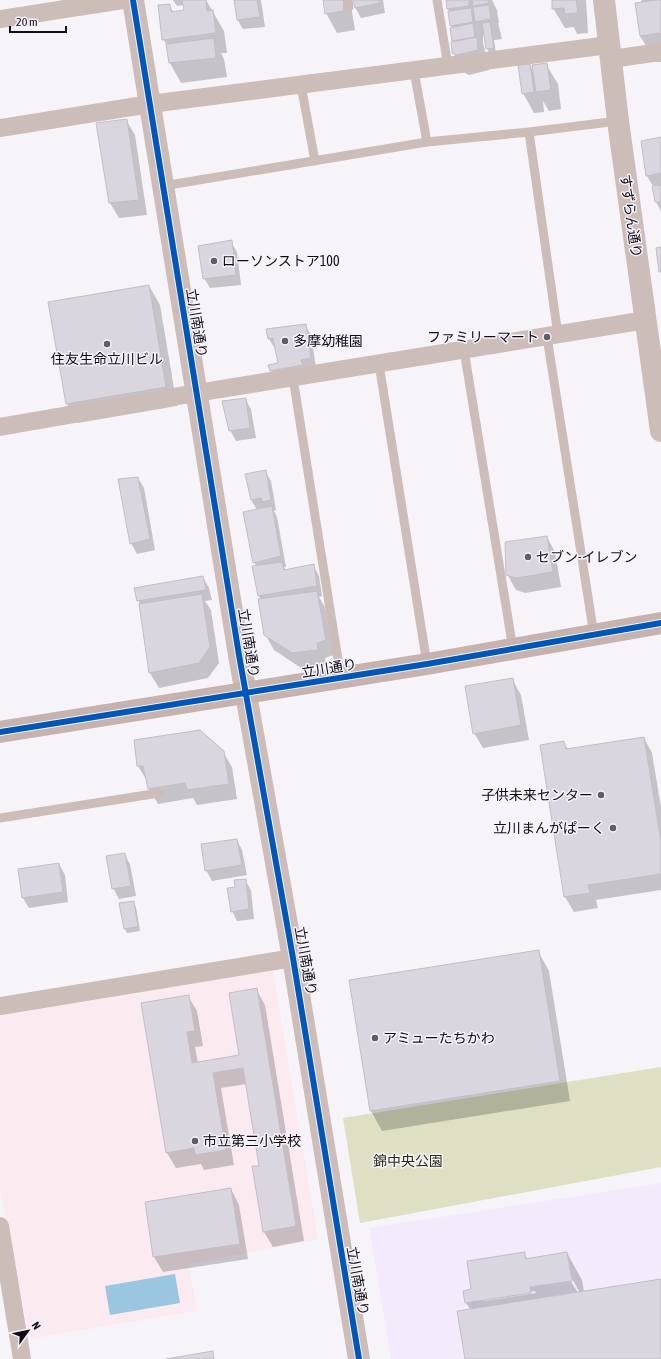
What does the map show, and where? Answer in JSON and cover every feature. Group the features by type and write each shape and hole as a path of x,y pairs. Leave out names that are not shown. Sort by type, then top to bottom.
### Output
{"main road":[{"name":"立川通り","path":"0,732 513,650 661,623"}],"street":[{"path":"0,19 123,0"},
{"name":"立川南通り","path":"133,0 245,693 293,958 359,1359"},
{"name":"すずらん通り","path":"604,0 618,121 646,320 657,382 661,431"},
{"path":"0,128 150,104 448,66 610,52 661,52"},
{"path":"0,427 196,393 646,320"},
{"path":"0,1006 293,958"},
{"path":"0,1226 4,1281 22,1359"}],"lane":[{"path":"437,0 448,66"},
{"path":"414,71 427,142"},
{"path":"301,85 315,161"},
{"path":"163,186 427,142 529,132 618,121"},
{"path":"529,132 552,336 594,636"},
{"path":"464,350 513,650"},
{"path":"379,364 427,664"},
{"path":"294,378 341,678"},
{"path":"0,818 159,793"}],"shaded area":[{"path":"273,971 318,1239 189,1264 197,1311 30,1339 0,1188 0,1007"},
{"path":"661,1183 661,1359 391,1359 369,1228"}],"green space":[{"name":"錦中央公園","path":"661,1067 661,1167 360,1223 343,1118"}],"water":[{"path":"175,1274 180,1303 110,1315 105,1286"}],"building":[{"path":"182,0 206,0 207,11 213,10 216,33 162,40 158,5 170,4 171,12 184,10"},
{"path":"234,0 257,0 260,17 237,20"},
{"path":"323,0 343,0 344,11 325,14"},
{"path":"353,0 379,0 380,3 355,8"},
{"path":"446,0 469,0 469,6 447,9"},
{"path":"472,0 488,0 489,3 473,6"},
{"path":"552,0 576,0 578,13 565,14 564,8 552,9"},
{"path":"661,0 661,33 640,36 635,3"},
{"path":"489,5 491,19 475,22 473,7"},
{"path":"471,8 473,22 450,26 448,11"},
{"path":"490,22 494,48 486,49 482,23"},
{"path":"473,23 475,37 452,41 450,28"},
{"path":"477,37 478,50 457,55 452,53 451,42"},
{"path":"214,38 216,58 169,63 166,44"},
{"path":"547,63 551,90 536,92 532,65"},
{"path":"530,64 534,92 522,94 518,65"},
{"path":"127,119 139,200 109,203 96,123"},
{"path":"661,137 661,173 646,176 641,141"},
{"path":"661,185 661,202 655,202 652,186"},
{"path":"232,240 236,275 203,279 198,246"},
{"path":"661,247 661,272 659,272 656,248"},
{"name":"住友生命立川ビル","path":"149,285 166,387 66,404 48,302"},
{"path":"306,324 311,358 301,360 303,365 270,371 268,365 278,363 273,338 268,339 266,329"},
{"path":"246,398 250,428 229,431 222,401"},
{"path":"266,470 271,500 262,502 261,498 251,500 245,474"},
{"path":"138,477 150,539 130,544 118,479"},
{"path":"272,506 281,556 253,563 243,512"},
{"name":"セブン-イレブン","path":"547,536 553,572 516,578 506,575 505,542"},
{"path":"282,562 284,570 314,564 317,586 258,596 252,566"},
{"path":"203,576 206,590 137,601 134,588"},
{"path":"317,591 326,640 317,643 318,650 292,653 264,635 258,599"},
{"path":"202,594 210,647 199,663 149,673 139,604"},
{"path":"513,678 521,725 473,734 465,686"},
{"path":"200,730 224,751 229,784 187,790 185,783 148,789 143,766 137,766 134,740"},
{"name":"子供未来センター","path":"644,737 661,841 661,874 588,885 590,893 564,897 540,745 564,741 566,749"},
{"path":"237,839 242,865 205,871 201,844"},
{"path":"125,853 131,886 112,889 106,856"},
{"path":"59,863 63,892 22,898 18,869"},
{"path":"246,879 249,909 231,912 227,888 235,887 234,880"},
{"path":"134,901 138,927 124,929 119,903"},
{"path":"539,950 560,1081 370,1111 349,980"},
{"path":"257,988 296,1226 263,1232 252,1166 259,1166 243,1068 213,1073 226,1150 195,1155 194,1148 166,1153 141,1003 189,995 195,1031 187,1032 192,1063 239,1055 229,993"},
{"path":"231,1188 240,1244 153,1257 145,1202"},
{"path":"525,1252 525,1259 567,1252 572,1281 530,1287 531,1293 465,1303 463,1291 471,1289 467,1261"},
{"path":"661,1279 661,1359 465,1359 457,1311"},
{"path":"213,1351 214,1359 166,1359"}],"cycle path":[{"path":"133,0 239,655 293,958 359,1359"},
{"path":"0,732 427,664 661,623"}],"place":[{"name":"ローソンストア100","path":"214,261"},
{"name":"ファミリーマート","path":"547,337"},
{"name":"多摩幼稚園","path":"285,341"},
{"name":"住友生命立川ビル","path":"107,344"},
{"name":"セブン-イレブン","path":"528,557"},
{"name":"子供未来センター","path":"601,795"},
{"name":"立川まんがぱーく","path":"613,828"},
{"name":"アミューたちかわ","path":"375,1038"},
{"name":"市立第三小学校","path":"195,1141"}]}
